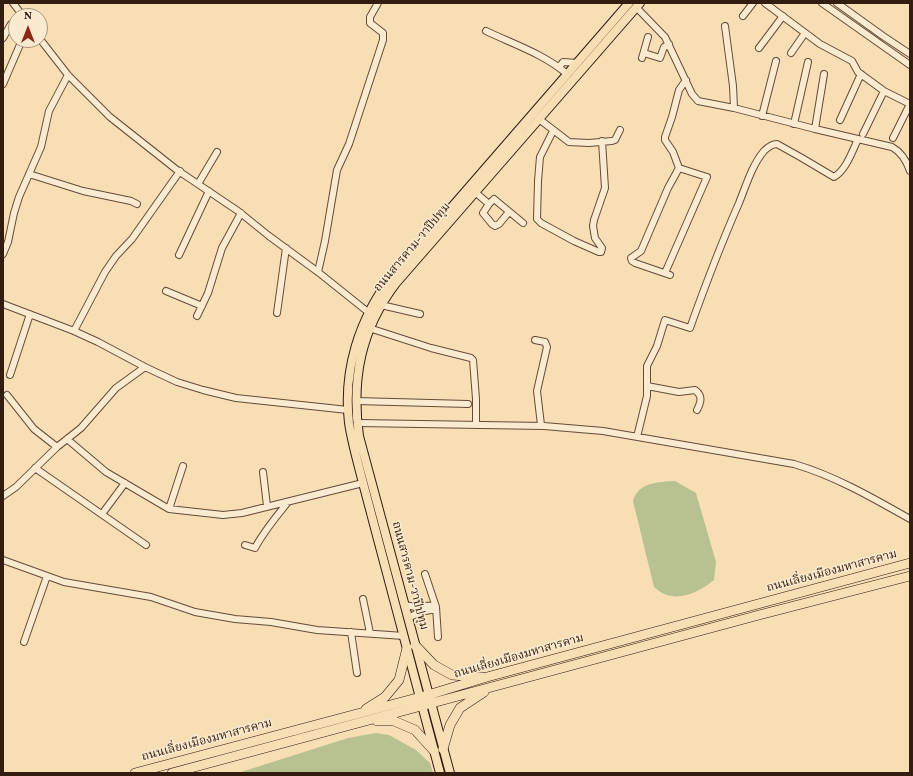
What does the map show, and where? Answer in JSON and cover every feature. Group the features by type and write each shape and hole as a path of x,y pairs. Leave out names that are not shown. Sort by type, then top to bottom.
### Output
{"highway":[{"name":"ถนนเลี่ยงเมืองมหาสารคาม","path":"425,701 488,677 910,563"},
{"name":"ถนนเลี่ยงเมืองมหาสารคาม","path":"135,773 425,701 492,687 910,576"},
{"path":"360,718 385,697 399,680 411,647 434,665 452,675 488,677"},
{"path":"360,718 394,721 415,730 438,750 460,708 492,687"},
{"name":"ถนนเลี่ยงเมืองมหาสารคาม","path":"177,772 360,718"}],"main road":[{"name":"ถนนสารคาม-วาปีปทุม","path":"411,647 404,636 359,436 356,401 357,375 361,354 369,328 381,305 396,283 475,192 496,162 567,74 632,4"},
{"name":"ถนนสารคาม-วาปีปทุม","path":"440,773 438,750 411,647 408,618 377,520 363,483 352,437 348,410 348,390 353,353 368,312 391,277 496,162 539,119 632,4"},
{"name":"ถนนสารคาม-วาปีปทุม","path":"438,750 450,773"}],"street":[{"path":"13,3 17,8 23,3"},
{"path":"318,272 327,235 337,170 349,144 383,40 383,33 370,23 370,16 378,3"},
{"path":"743,16 753,3"},
{"path":"766,3 820,44 852,61 858,72 884,92 910,104 893,138"},
{"path":"822,3 910,65"},
{"path":"837,3 910,54"},
{"path":"632,4 665,37 692,94 698,101 734,108 892,147 896,149 907,164 910,171"},
{"path":"759,48 783,16"},
{"path":"725,26 733,86 734,108"},
{"path":"3,38 8,29"},
{"path":"486,32 543,57 567,74"},
{"path":"791,53 805,33"},
{"path":"648,37 643,56 660,58 664,47 669,44"},
{"path":"3,84 19,48"},
{"path":"47,48 68,75 110,117 180,171 241,213 368,312"},
{"path":"762,116 776,61"},
{"path":"559,67 563,62 577,63"},
{"path":"794,124 808,62"},
{"path":"815,129 824,74"},
{"path":"840,120 861,74"},
{"path":"3,254 8,242 14,213 41,147 48,112 68,75"},
{"path":"679,168 707,177 667,274 635,263 631,258 641,251 668,188 679,168 673,152 665,140 665,137 680,90 686,80"},
{"path":"863,134 884,92"},
{"path":"539,119 569,142 589,143 615,140 620,130"},
{"path":"553,131 540,157 537,219 541,223 574,241 599,252 601,252 602,248 595,238 593,226 605,188 602,142"},
{"path":"637,437 647,396 647,366 657,346 665,320 690,328 708,277 734,214 754,168 763,152 769,146 777,144 834,177 839,174 848,160 858,139"},
{"path":"198,184 217,152"},
{"path":"74,331 105,272 116,256 132,239 180,171"},
{"path":"29,174 83,191 131,201 137,204"},
{"path":"179,255 209,191"},
{"path":"475,192 489,204"},
{"path":"509,212 499,224 494,226 483,214 483,211 494,199 523,223"},
{"path":"197,316 208,293 222,248 241,213"},
{"path":"277,314 286,248"},
{"path":"166,291 202,306"},
{"path":"3,304 74,331 177,382 203,390 236,398 348,410"},
{"path":"381,305 420,314"},
{"path":"10,375 30,314"},
{"path":"369,328 473,360 476,424"},
{"path":"535,340 545,342 547,347 537,391 541,426"},
{"path":"3,496 16,487 57,447 81,428 116,388 145,367"},
{"path":"647,386 679,392 695,390 701,399 698,410"},
{"path":"7,395 34,428 57,447"},
{"path":"356,401 468,404"},
{"path":"358,423 541,426 603,431 794,464 813,469 868,495 910,519"},
{"path":"67,439 106,472 169,509 223,515 242,513 363,483"},
{"path":"169,509 183,466"},
{"path":"35,468 146,545"},
{"path":"262,472 267,506"},
{"path":"102,514 125,483"},
{"path":"245,545 255,548 270,524 288,502"},
{"path":"3,560 64,582 151,597 194,612 235,620 271,622 317,630 404,636"},
{"path":"425,574 436,607 438,637"},
{"path":"24,642 47,576"},
{"path":"363,599 370,633"},
{"path":"404,605 416,607 436,607"},
{"path":"408,618 436,607"},
{"path":"352,632 357,673"}],"green space":[{"path":"675,481 696,493 716,562 714,580 700,590 685,596 669,595 654,587 633,501 639,490 650,484"},
{"path":"376,733 389,735 416,750 430,763 433,773 238,773 348,738"}]}
